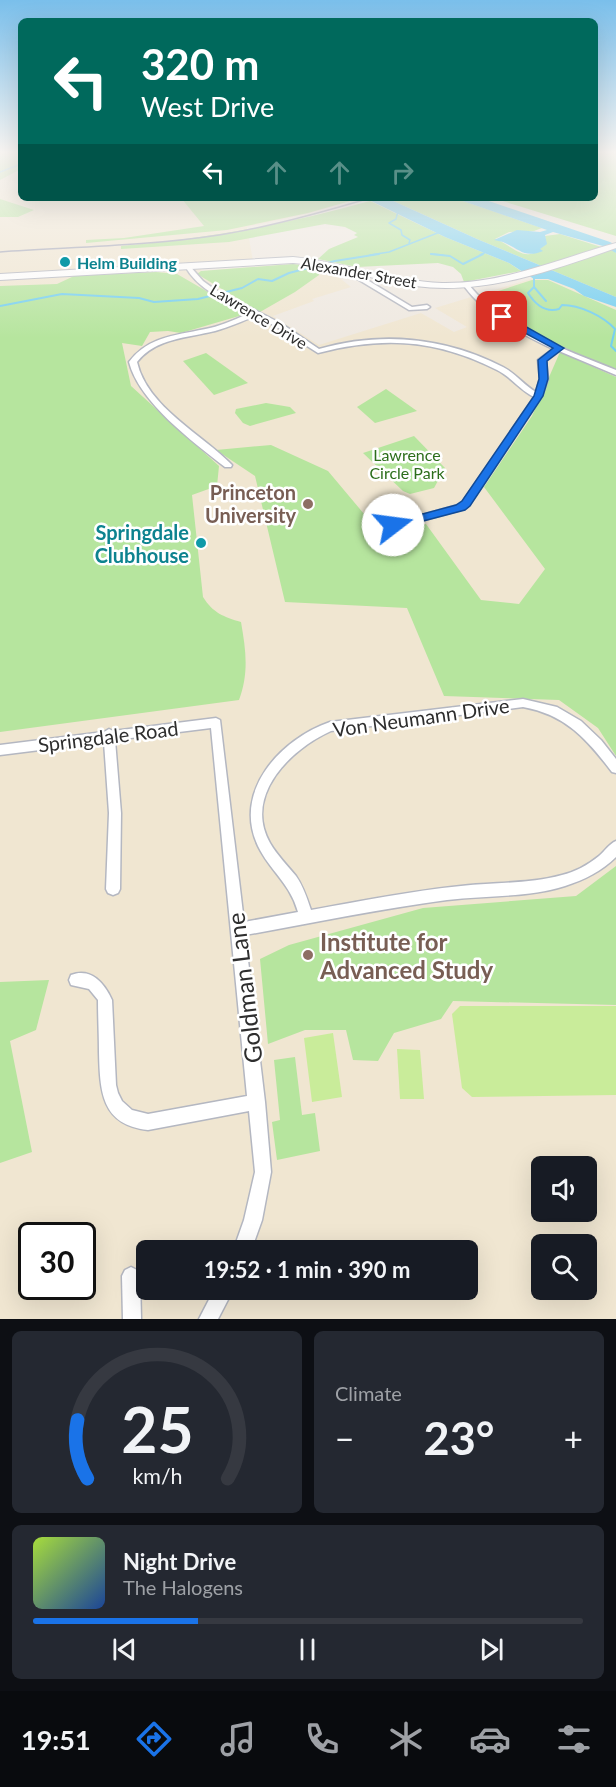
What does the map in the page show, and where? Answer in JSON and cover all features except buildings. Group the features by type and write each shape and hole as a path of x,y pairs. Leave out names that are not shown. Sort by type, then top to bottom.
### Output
{"main road":[{"name":"Alexander Street","path":"0,277 282,260 314,262 412,282 467,285 494,283 520,277 616,245"}],"street":[{"name":"Lawrence Drive","path":"189,266 190,273 210,289 273,322 318,351 349,342 378,339 415,342 453,350 504,370 527,391 538,396"},
{"path":"358,270 355,273 356,276 411,309 427,307"},
{"path":"467,285 479,300 502,317 559,348 616,373"},
{"path":"228,465 149,394 135,373 133,362 142,351 152,345 226,325 255,314"},
{"path":"381,529 460,507 466,503 538,396 544,379 542,360 559,348"},
{"name":"Von Neumann Drive","path":"308,918 297,891 263,844 255,822 257,803 272,770 285,754 305,739 330,727 523,703 541,705 561,712 582,727 616,768"},
{"name":"Springdale Road","path":"0,750 216,723"},
{"name":"Goldman Lane","path":"216,723 263,1172 253,1220 246,1240"},
{"path":"109,735 115,813 113,889"},
{"path":"237,930 412,898 479,890 521,888 562,881 589,870 611,854 616,847"},
{"path":"76,980 93,982 100,988 105,1000 108,1085 111,1099 120,1113 135,1122 148,1122 257,1102"},
{"path":"131,1276 132,1319"},
{"path":"208,1319 218,1300"}],"shaded area":[{"path":"0,215 303,215 247,227 253,261 199,263 202,271 293,264 326,267 347,273 337,276 351,287 312,299 314,301 273,316 319,345 421,313 454,332 467,327 435,308 557,271 616,295 616,1319 0,1319"}],"green space":[{"path":"0,215 24,215 18,217 0,217"},
{"path":"195,215 301,215 227,230 86,243 86,240 124,238 204,226"},
{"path":"317,215 398,215 445,237 509,263 521,271 464,282 461,274 453,267 438,263 357,267 318,259 329,249 358,237 354,235 357,233 345,227 325,224 229,242 121,249 121,246 247,230"},
{"path":"423,215 503,215 542,228 534,231 509,232 495,239 526,254 535,252 546,244 545,236 560,234 614,251 616,253 616,297"},
{"path":"547,215 616,215 616,236"},
{"path":"293,264 317,267 319,275 260,312 197,274 201,271"},
{"path":"156,272 177,274 246,314 181,333 150,332 142,346 122,343 131,386 219,466 217,486 192,495 203,597 219,614 241,622 246,662 239,700 0,732 0,286 57,284 74,276"},
{"path":"532,280 548,280 616,310 616,370 528,329 480,297"},
{"path":"560,352 616,377 616,756 598,728 559,700 444,696 407,608 285,602 255,476 216,450 271,445 328,471 380,533 426,524 481,600 519,604 545,569 484,487 532,416"},
{"path":"206,353 248,383 214,395 183,361"},
{"path":"386,389 417,411 375,423 357,407"},
{"path":"266,403 290,407 296,413 250,426 243,423 235,413 236,409"},
{"name":"Lawrence Circle Park","path":"414,436 445,468 434,488 410,494 403,491 363,453"},
{"path":"616,866 616,1005 453,1001 441,1019 394,1033 378,1061 353,1060 346,1030 305,1030 268,1044 260,959 289,945 423,908 576,896"},
{"path":"49,980 36,1030 10,1041 32,1152 0,1163 0,982"},
{"path":"460,1006 616,1006 616,1095 472,1097 462,1088 452,1014"},
{"path":"333,1033 342,1097 312,1102 304,1038"},
{"path":"397,1049 420,1050 424,1099 400,1099"},
{"path":"295,1057 302,1115 315,1113 320,1151 277,1160 272,1122 280,1120 274,1060"}],"water":[{"path":"400,215 423,215 616,297 616,307 584,296 574,289 548,279 534,279 509,263 445,237"},
{"path":"502,215 529,215 610,242 616,245 616,253 603,246 553,232 545,235 547,244 540,249 543,251 531,254 494,240 517,230 540,232 547,230"}],"waterway":[{"path":"397,215 396,219 389,223 401,230 402,235 410,240 409,243"},
{"path":"370,255 389,252 440,232"},
{"path":"480,255 488,251"},
{"path":"0,306 62,294 139,298 154,302 198,299 242,288 258,279 272,281 289,273 335,261 379,254"},
{"path":"443,255 431,254 450,256 463,264 483,254"},
{"path":"534,275 534,287"},
{"path":"534,287 546,301"},
{"path":"534,287 528,293 537,304 545,309 554,310 559,309 562,305 569,305 584,309 610,324 615,329 611,346 616,351"}],"railway":[{"path":"0,252 192,239 257,228 311,215"}],"place":[{"name":"Helm Building","path":"65,262"},
{"name":"Princeton University","path":"308,504"},
{"name":"Springdale Clubhouse","path":"201,543"},
{"name":"Institute for Advanced Study","path":"308,955"}],"route":[{"path":"393,525 460,507 466,503 543,387 542,360 559,348 502,317"}]}
